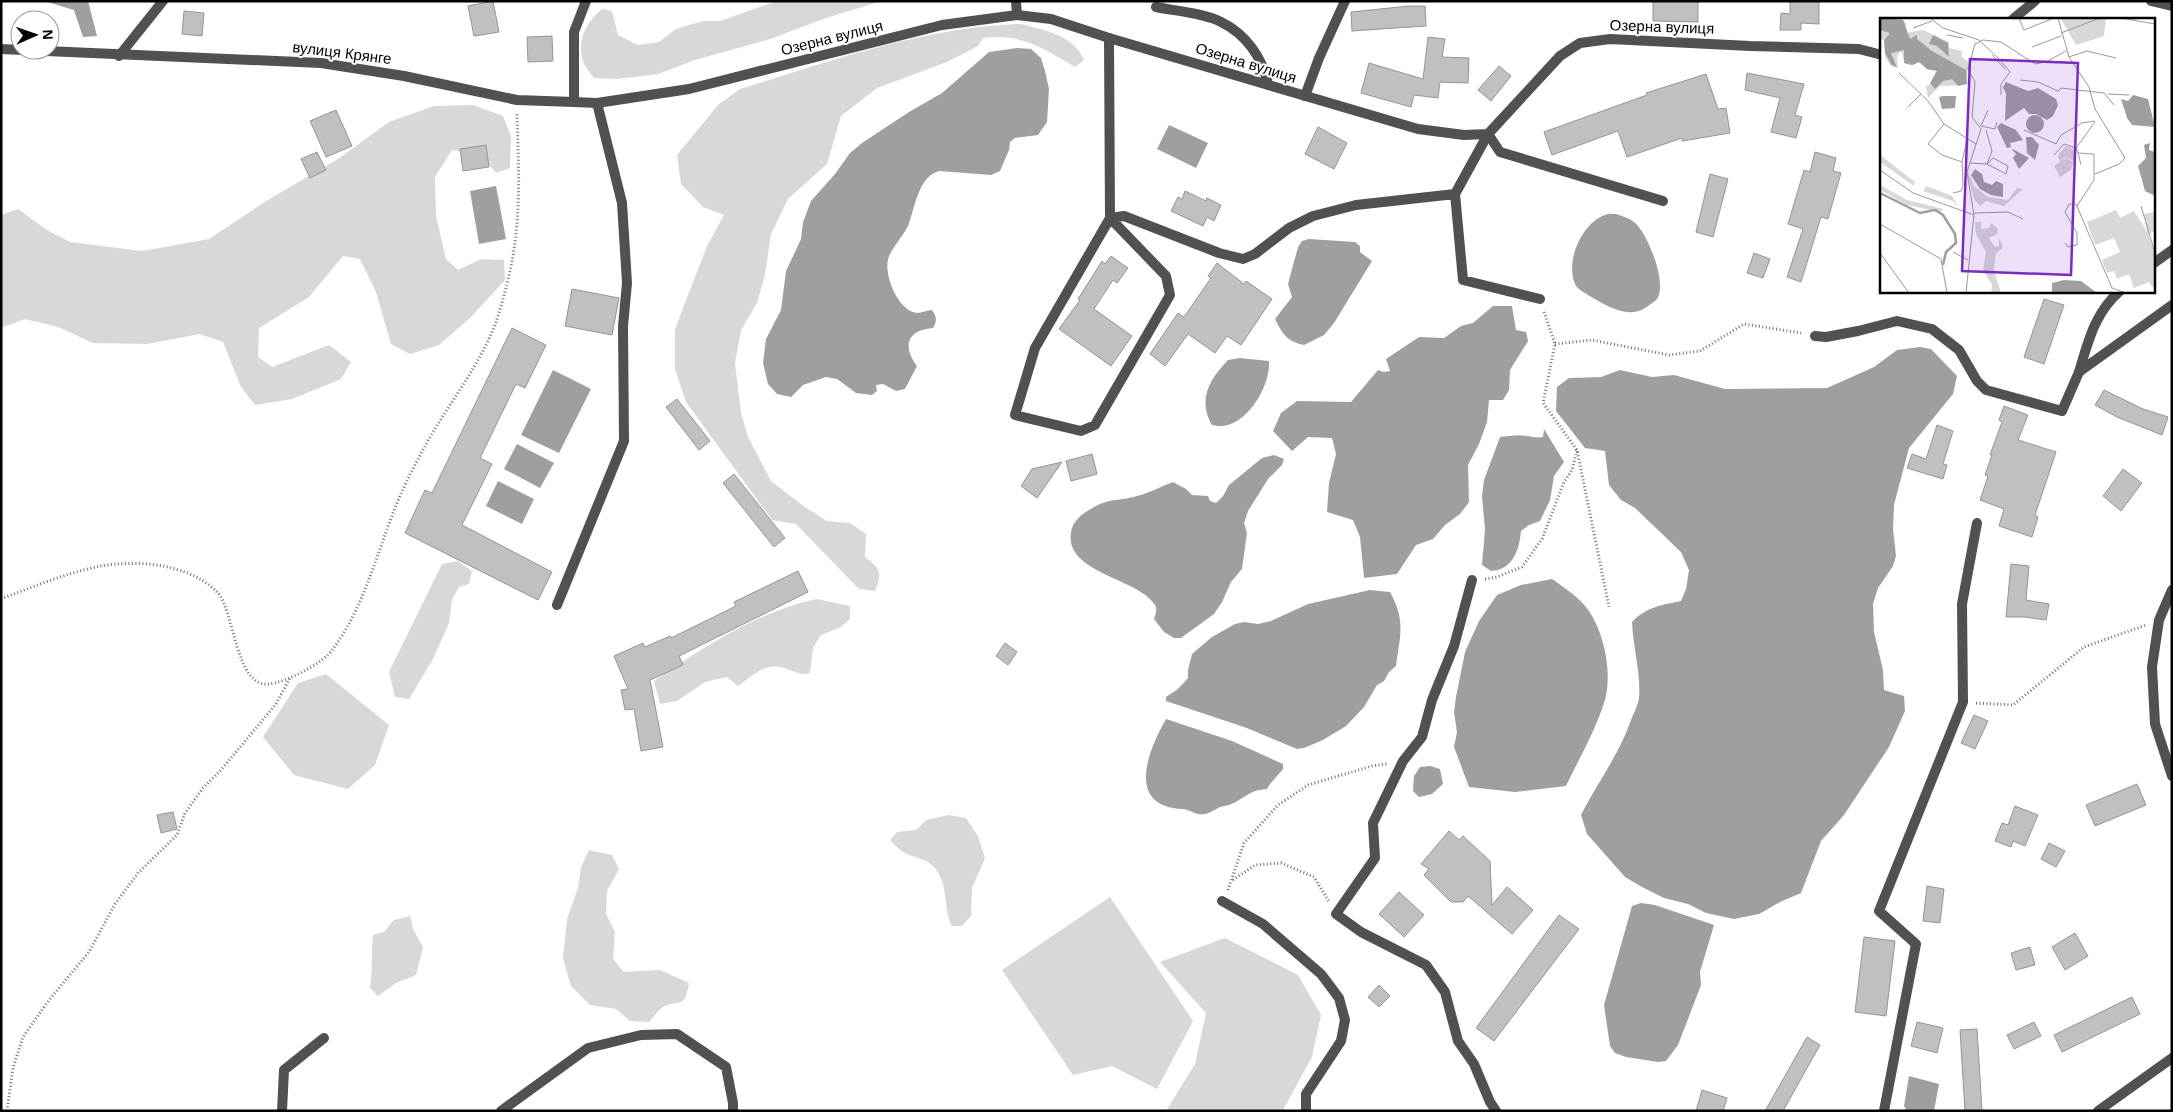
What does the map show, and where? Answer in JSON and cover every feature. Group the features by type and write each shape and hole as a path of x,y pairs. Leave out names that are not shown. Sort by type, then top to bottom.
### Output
{"street":[{"path":"118,56 163,1"},
{"path":"574,102 574,32 586,1"},
{"path":"1016,1 1017,15"},
{"path":"1305,96 1344,1"},
{"path":"2014,18 2035,1"},
{"path":"2152,1 2172,6"},
{"path":"1156,7 1219,21 1232,29 1258,56 1264,68 1268,85"},
{"name":"Озерна вулиця","path":"574,102 597,103 689,89 942,26 1017,15 1051,18 1109,38 1418,128 1464,134 1488,134 1560,56 1580,44 1610,39 1859,49 1880,54"},
{"path":"1109,38 1110,218 1035,348 1015,415 1082,431 1095,425 1170,295 1166,276 1110,218"},
{"name":"вулиця Крянге","path":"1,49 118,56 158,55 321,63 404,76 516,100 574,102"},
{"path":"557,605 624,441 623,326 626,284 622,203 597,103"},
{"path":"1540,299 1463,280 1455,194 1488,134 1500,152 1663,201"},
{"path":"1110,218 1124,216 1219,253 1243,258 1255,254 1289,228 1313,216 1356,205 1455,194"},
{"path":"2156,262 2172,250"},
{"path":"1815,336 1826,337 1897,321 1932,329 1959,350 1977,381 1986,390 2062,411 2080,372 2091,330 2110,300 2119,292"},
{"path":"2080,372 2172,305"},
{"path":"1884,1111 1916,944 1879,911 1963,702 1962,604 1976,523"},
{"path":"1472,580 1454,646 1432,700 1422,737 1403,762 1374,823 1375,858 1336,914 1361,932 1426,965 1444,992 1458,1042 1474,1064 1490,1102 1496,1111"},
{"path":"2172,590 2159,620 2152,667 2154,724 2172,776"},
{"path":"1222,901 1263,924 1321,974 1339,998 1346,1020 1341,1041 1306,1094 1306,1111"},
{"path":"500,1111 588,1048 642,1035 677,1034 726,1067 733,1111"},
{"path":"282,1111 284,1070 324,1038"},
{"path":"2098,1111 2172,1058"}],"path":[{"path":"1,599 97,567 147,563 178,570 197,577 219,595 242,660 250,675 258,682 267,685 290,678 331,652 352,620 374,568 394,512 422,450 484,349 501,309 510,271 517,224 516,100"},
{"path":"1540,299 1555,344 1543,403 1577,448 1609,606"},
{"path":"1555,344 1592,340 1669,355 1700,351 1744,324 1815,336"},
{"path":"1472,580 1497,577 1522,567 1542,539 1564,482 1572,470 1577,448"},
{"path":"1963,702 2013,704 2084,647 2159,620"},
{"path":"7,1111 13,1068 23,1036 49,1000 89,952 115,904 138,873 177,835 185,813 276,704 290,678"},
{"path":"1222,901 1232,880 1244,843 1278,805 1308,785 1372,766 1403,762"},
{"path":"1232,880 1255,865 1281,863 1314,877 1336,914"}],"shaded area":[{"path":"44,1 88,1 97,36 83,37 74,10"},
{"path":"777,1 882,1 826,18 770,39 695,60 658,74 617,79 594,78 583,61 581,46 584,32 592,19 602,9 612,11 618,35 638,45 659,42 676,29 703,21 720,21"},
{"path":"1021,24 1048,31 1066,39 1084,60 1075,67 1042,48 1020,40 997,37 983,38 978,46 947,62 877,88 841,116 827,164 788,199 771,234 765,275 757,303 741,330 735,363 741,413 748,437 771,481 802,505 827,521 850,523 866,534 865,557 879,571 879,579 875,591 859,589 796,524 772,520 686,402 675,369 675,329 707,246 724,215 703,207 681,184 677,155 718,105 740,89 879,47 949,31"},
{"path":"1017,48 1031,49 1041,58 1049,89 1047,122 1038,135 1015,138 1010,142 1009,150 1000,171 991,175 939,171 932,174 922,186 908,226 888,259 887,266 890,283 898,300 910,311 917,313 932,310 936,319 933,328 917,332 910,340 910,352 917,366 905,389 896,391 883,384 876,385 877,391 872,395 856,393 837,379 826,377 803,385 791,397 777,394 768,384 763,363 766,339 781,310 786,271 801,239 803,222 811,201 835,174 850,153 862,143 942,93 989,52"},
{"path":"473,105 503,116 511,136 510,168 496,173 482,156 452,150 435,177 436,216 446,259 458,270 481,259 504,260 505,280 471,317 439,345 410,354 391,344 376,292 360,259 343,256 309,297 259,328 258,357 272,367 329,345 351,362 341,379 292,399 255,405 241,387 223,342 200,334 147,344 93,343 58,327 25,319 1,328 1,215 18,209 47,230 70,242 142,251 209,239 266,201 338,159 389,122 434,106"},
{"path":"1169,125 1208,143 1196,168 1157,149"},
{"path":"496,186 506,239 479,244 470,191"},
{"path":"1608,214 1616,214 1634,222 1645,236 1658,270 1660,292 1657,299 1638,311 1623,312 1601,303 1579,289 1573,277 1574,256 1582,235 1596,219"},
{"path":"1309,239 1355,242 1360,246 1360,252 1372,261 1334,323 1324,335 1304,345 1293,342 1286,336 1275,319 1292,297 1288,284 1298,247 1302,241"},
{"path":"1493,306 1512,306 1516,330 1526,332 1528,341 1510,370 1509,390 1503,400 1489,400 1487,422 1479,444 1468,465 1469,502 1460,514 1445,525 1433,539 1416,545 1397,574 1364,578 1360,537 1353,520 1327,512 1329,483 1336,454 1332,438 1308,437 1292,451 1273,431 1281,413 1297,401 1351,402 1378,370 1390,371 1386,359 1419,337 1444,338 1461,326 1473,323"},
{"path":"1920,347 1931,349 1957,376 1953,394 1909,448 1894,505 1893,529 1896,556 1893,566 1878,588 1873,604 1874,632 1883,670 1884,690 1904,696 1905,711 1889,747 1844,815 1821,841 1801,893 1759,914 1734,919 1706,913 1688,904 1664,898 1625,877 1587,834 1581,815 1614,757 1636,709 1639,679 1632,622 1649,610 1661,605 1681,601 1686,589 1689,570 1681,552 1635,508 1621,500 1609,485 1605,451 1585,448 1556,411 1557,387 1569,378 1601,377 1620,370 1652,377 1674,375 1725,389 1827,388 1874,367 1897,350"},
{"path":"1240,358 1269,361 1268,372 1260,395 1244,416 1223,426 1212,425 1206,407 1206,398 1211,382 1228,360"},
{"path":"553,370 591,389 559,453 521,435"},
{"path":"1544,429 1564,462 1554,476 1550,500 1540,521 1529,525 1521,531 1519,545 1510,563 1499,570 1491,571 1482,565 1485,529 1482,496 1484,480 1500,437 1520,435 1543,437"},
{"path":"517,444 554,463 540,488 504,469"},
{"path":"1274,455 1284,459 1282,465 1268,479 1248,511 1244,523 1247,533 1242,569 1231,582 1214,614 1181,638 1174,638 1164,632 1154,619 1155,605 1146,596 1090,566 1079,557 1072,546 1072,527 1086,512 1100,504 1142,495 1173,482 1186,489 1192,495 1208,496 1210,501 1216,503 1223,496 1229,485 1262,458"},
{"path":"498,481 534,499 522,524 486,506"},
{"path":"458,561 472,571 469,584 459,587 452,600 449,623 433,659 409,699 395,697 389,672 442,564"},
{"path":"1552,579 1581,602 1595,621 1606,656 1608,681 1604,703 1566,786 1515,792 1469,787 1454,747 1457,732 1454,712 1465,652 1479,621 1497,595 1521,585"},
{"path":"1370,590 1390,592 1395,602 1400,620 1396,666 1389,672 1384,681 1377,685 1364,707 1346,726 1323,740 1297,749 1247,728 1166,701 1166,697 1178,689 1188,678 1192,654 1212,637 1235,624 1244,622 1258,624 1271,621 1308,604"},
{"path":"817,599 850,606 850,619 841,627 821,635 813,648 810,673 800,674 777,667 765,668 738,686 727,677 705,682 677,701 660,704 654,681 673,668 712,643 753,621 774,612"},
{"path":"326,674 389,725 375,765 348,789 294,775 263,737 298,683"},
{"path":"1166,719 1232,741 1283,764 1283,769 1267,789 1255,791 1234,803 1219,807 1207,814 1165,806 1154,799 1148,788 1146,776 1148,761"},
{"path":"1430,766 1440,769 1443,784 1432,794 1419,797 1413,791 1414,776 1420,767"},
{"path":"949,815 966,818 978,836 985,858 972,888 971,916 962,926 952,926 943,884 936,869 925,861 903,852 890,840 897,832 916,830 926,820"},
{"path":"589,850 612,855 619,869 607,891 606,914 615,932 613,959 624,972 660,970 689,983 683,1001 663,1007 649,1022 630,1021 616,1009 590,1005 571,986 563,959 567,919 578,888 581,867"},
{"path":"1110,897 1193,1021 1157,1089 1112,1066 1073,1075 1002,970"},
{"path":"1641,903 1655,905 1714,925 1700,972 1701,985 1678,1045 1666,1061 1658,1062 1626,1057 1615,1053 1610,1046 1604,1005 1632,906"},
{"path":"410,916 413,929 423,947 416,975 396,983 378,996 370,988 373,935 384,932 394,920"},
{"path":"1225,938 1298,975 1321,1015 1312,1057 1283,1110 1166,1111 1195,1064 1206,1013 1160,962"},
{"path":"1909,1076 1939,1084 1934,1111 1907,1111 1904,1106"}],"building":[{"path":"493,1 499,32 474,36 468,6"},
{"path":"1653,1 1698,1 1698,22 1653,21"},
{"path":"1790,1 1819,1 1819,24 1801,23 1801,30 1780,30 1781,13 1790,14"},
{"path":"1425,6 1426,26 1352,31 1351,12"},
{"path":"184,11 204,13 202,36 182,34"},
{"path":"552,36 553,61 528,62 527,37"},
{"path":"1428,37 1445,39 1442,57 1469,58 1468,83 1440,82 1438,98 1414,95 1411,107 1361,93 1369,63 1423,79"},
{"path":"1499,66 1511,76 1491,101 1478,90"},
{"path":"1747,73 1804,84 1795,115 1802,117 1796,138 1771,132 1780,98 1745,90"},
{"path":"1706,74 1718,109 1726,108 1730,133 1682,141 1682,138 1627,157 1618,131 1552,155 1544,132 1647,95 1646,93"},
{"path":"336,110 352,146 326,157 310,121"},
{"path":"1318,127 1347,143 1334,169 1305,154"},
{"path":"486,145 489,167 463,171 460,149"},
{"path":"317,152 326,170 310,178 301,159"},
{"path":"1815,152 1836,158 1833,171 1841,173 1828,219 1821,217 1801,282 1787,277 1803,229 1788,224 1804,170 1810,172"},
{"path":"1710,174 1728,179 1713,237 1696,232"},
{"path":"1185,191 1206,201 1207,198 1221,205 1214,221 1207,217 1203,226 1171,211 1178,197 1182,199"},
{"path":"1754,253 1770,259 1763,278 1747,273"},
{"path":"1111,256 1128,268 1117,283 1113,280 1094,309 1132,336 1111,366 1059,329 1080,300 1078,299 1102,261 1105,264"},
{"path":"1217,263 1244,284 1246,281 1272,299 1241,345 1227,336 1215,353 1188,334 1165,366 1150,354 1178,313 1184,317 1211,278 1208,276"},
{"path":"572,289 619,298 612,335 565,326"},
{"path":"2044,299 2064,305 2044,364 2024,357"},
{"path":"512,328 546,345 525,388 516,384 480,458 492,464 462,525 552,572 538,600 405,533 425,490 432,493"},
{"path":"2104,390 2143,409 2168,417 2162,435 2117,417 2095,405"},
{"path":"677,399 710,441 699,450 666,407"},
{"path":"2004,406 2028,415 2018,440 2056,452 2035,515 2038,517 2032,537 1999,526 2004,509 1980,500 1988,476 1985,475 1992,455 1990,455 2002,422 1999,420"},
{"path":"1937,425 1953,431 1943,464 1947,465 1943,479 1907,468 1912,454 1926,459"},
{"path":"1092,454 1097,474 1071,481 1066,461"},
{"path":"1062,462 1037,498 1021,486 1032,469"},
{"path":"2123,469 2142,483 2121,511 2103,496"},
{"path":"734,474 785,538 774,547 723,483"},
{"path":"2011,564 2029,566 2026,600 2049,604 2046,620 2006,617"},
{"path":"798,571 808,592 679,656 683,665 650,680 663,747 641,751 634,709 625,710 621,690 628,689 614,656 643,643 645,647 670,636 671,638 736,606 734,602"},
{"path":"1005,643 1017,652 1008,665 996,656"},
{"path":"1974,715 1988,721 1975,749 1961,743"},
{"path":"2137,784 2146,805 2095,826 2086,805"},
{"path":"2015,806 2038,815 2025,846 2013,841 2011,847 1995,841 2002,823 2008,825"},
{"path":"173,812 177,829 161,833 157,815"},
{"path":"1449,831 1459,840 1463,836 1490,861 1492,905 1507,887 1533,910 1512,934 1468,896 1463,902 1451,902 1424,875 1429,869 1421,864"},
{"path":"2049,843 2065,851 2056,867 2041,859"},
{"path":"1927,886 1944,889 1940,923 1923,921"},
{"path":"1399,892 1424,915 1404,937 1379,914"},
{"path":"1559,915 1579,929 1494,1041 1476,1028"},
{"path":"2075,933 2088,956 2065,970 2052,947"},
{"path":"1864,937 1895,941 1886,1016 1855,1012"},
{"path":"2030,947 2035,965 2016,970 2011,953"},
{"path":"1379,985 1390,996 1379,1007 1368,997"},
{"path":"2132,997 2140,1014 2062,1052 2054,1035"},
{"path":"1917,1022 1943,1028 1937,1053 1911,1046"},
{"path":"2034,1022 2041,1036 2014,1049 2007,1035"},
{"path":"1977,1029 1982,1111 1965,1111 1960,1030"},
{"path":"1807,1037 1820,1045 1783,1111 1765,1111"},
{"path":"1702,1090 1727,1098 1723,1111 1696,1111"}]}
